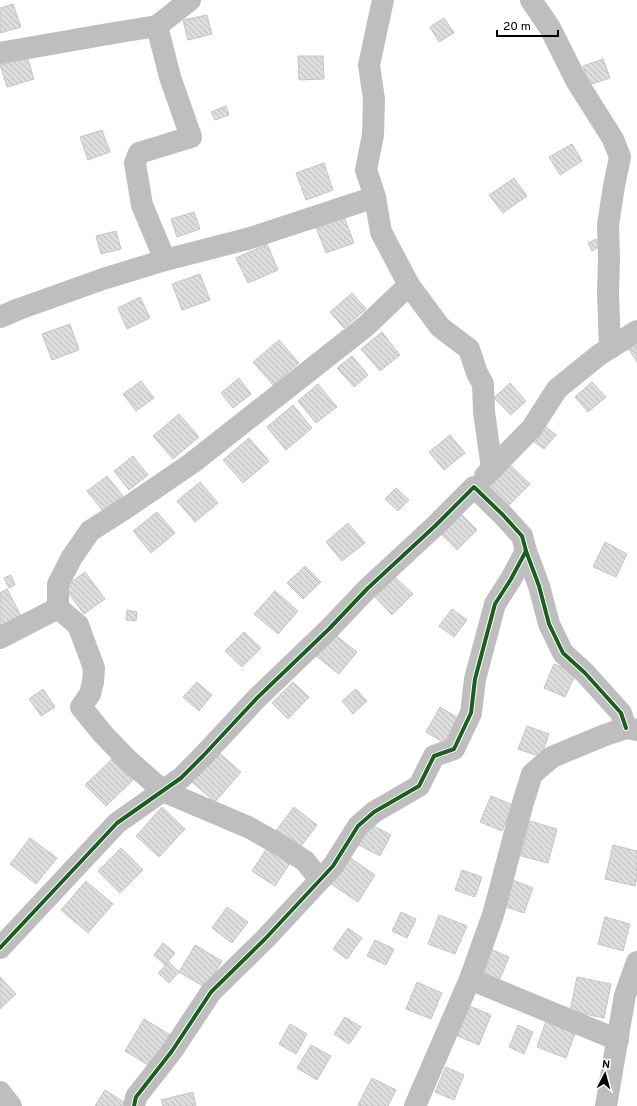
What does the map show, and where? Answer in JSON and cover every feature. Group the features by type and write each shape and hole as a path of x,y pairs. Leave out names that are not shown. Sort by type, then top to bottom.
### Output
{"street":[{"path":"0,53 157,26 190,0"},
{"path":"383,0 369,65 374,99 372,135 366,170 375,197 381,232 409,285 440,327 469,349 482,384 484,412 492,469"},
{"path":"531,0 550,28 577,82 613,139 620,157 608,225 610,348"},
{"path":"157,26 170,77 191,137 139,153 135,163 142,205 165,260"},
{"path":"0,317 103,279 165,260 247,239 375,197"},
{"path":"320,880 305,860 248,827 162,791 127,759 103,734 81,707 90,694 94,668 78,625 58,608 58,584 72,557 90,531 192,463 366,326 409,285"},
{"path":"0,948 117,824 181,778 257,698 324,634 367,589 435,526 492,469 532,428 557,389 599,355 637,331"},
{"path":"415,1106 470,979 493,915 532,774 552,757 605,735 632,729 621,713 585,672 563,653 549,624 539,586 522,536 474,487"},
{"path":"134,1106 136,1097 172,1051 211,992 265,939 333,866 358,826 374,812 419,786 434,756 454,749 471,713 476,679 495,604 526,551"},
{"path":"0,638 58,608"},
{"path":"606,1106 625,995 637,962"},
{"path":"470,979 618,1040"},
{"path":"0,1092 11,1106"}],"building":[{"path":"13,4 21,27 0,33 0,8"},
{"path":"207,15 212,34 188,40 183,20"},
{"path":"444,18 454,33 439,42 430,27"},
{"path":"27,56 34,79 7,87 0,65"},
{"path":"298,56 323,56 324,79 299,80"},
{"path":"603,59 610,78 589,85 583,66"},
{"path":"226,106 229,115 215,120 211,112"},
{"path":"102,130 110,152 88,160 80,137"},
{"path":"572,144 582,161 560,175 549,157"},
{"path":"324,163 333,190 306,200 296,173"},
{"path":"514,178 527,196 503,213 489,195"},
{"path":"194,212 200,229 177,237 171,219"},
{"path":"344,217 354,243 326,253 316,227"},
{"path":"116,231 121,249 101,254 96,236"},
{"path":"596,239 600,246 592,251 588,243"},
{"path":"267,244 278,270 248,283 236,258"},
{"path":"200,274 210,300 182,310 172,284"},
{"path":"352,293 366,309 344,328 330,312"},
{"path":"140,297 150,318 127,329 118,308"},
{"path":"70,324 79,350 52,360 42,334"},
{"path":"382,332 400,355 380,371 361,349"},
{"path":"279,340 299,363 273,385 253,362"},
{"path":"637,343 637,362 628,348"},
{"path":"352,356 368,375 354,387 337,368"},
{"path":"239,378 251,394 233,408 221,393"},
{"path":"141,381 154,398 136,411 123,394"},
{"path":"592,382 606,397 588,412 575,397"},
{"path":"510,383 526,401 511,415 494,398"},
{"path":"318,384 337,407 316,423 298,401"},
{"path":"293,405 312,428 286,450 267,427"},
{"path":"179,414 199,437 173,459 153,436"},
{"path":"545,426 556,435 544,449 533,441"},
{"path":"450,435 465,453 444,470 429,452"},
{"path":"249,438 269,461 243,483 223,460"},
{"path":"133,456 148,475 129,490 114,471"},
{"path":"507,462 530,484 506,508 484,487"},
{"path":"107,476 123,496 103,511 87,491"},
{"path":"200,482 218,503 195,522 177,501"},
{"path":"396,488 409,500 398,511 385,499"},
{"path":"157,512 175,533 151,553 133,531"},
{"path":"459,512 477,530 457,550 439,532"},
{"path":"348,523 365,543 342,561 326,542"},
{"path":"605,542 627,554 616,577 593,567"},
{"path":"305,566 321,582 303,599 287,583"},
{"path":"85,572 105,599 84,614 64,587"},
{"path":"11,575 15,585 9,588 4,578"},
{"path":"395,577 413,594 392,615 375,597"},
{"path":"7,589 22,618 0,629 0,593"},
{"path":"275,591 298,611 278,634 254,614"},
{"path":"452,609 467,620 454,637 439,626"},
{"path":"127,610 137,612 136,621 126,620"},
{"path":"244,632 261,648 242,667 225,651"},
{"path":"334,634 357,652 339,674 316,656"},
{"path":"554,664 576,673 565,697 544,688"},
{"path":"197,682 212,695 199,711 183,697"},
{"path":"293,682 309,697 288,719 272,703"},
{"path":"43,689 55,707 41,716 29,699"},
{"path":"356,689 367,701 353,714 342,701"},
{"path":"440,707 460,719 446,744 426,732"},
{"path":"527,726 549,734 541,757 518,749"},
{"path":"218,752 241,772 215,802 192,782"},
{"path":"113,758 134,779 106,806 85,785"},
{"path":"491,796 513,805 502,831 480,822"},
{"path":"162,807 185,829 159,857 136,836"},
{"path":"294,807 317,825 298,850 275,832"},
{"path":"530,821 557,829 548,863 521,856"},
{"path":"368,823 391,835 380,856 357,844"},
{"path":"30,838 57,858 36,884 10,864"},
{"path":"269,845 292,860 275,886 252,871"},
{"path":"613,845 637,851 637,877 635,886 605,879"},
{"path":"121,848 143,870 120,893 98,871"},
{"path":"349,857 375,875 358,902 331,884"},
{"path":"462,870 482,877 475,897 455,890"},
{"path":"510,879 533,888 524,913 501,905"},
{"path":"86,881 113,904 88,933 61,910"},
{"path":"227,907 248,922 232,943 212,928"},
{"path":"401,912 416,919 407,938 392,931"},
{"path":"439,915 467,926 455,954 428,944"},
{"path":"605,917 630,924 623,951 598,944"},
{"path":"348,928 362,938 347,959 333,949"},
{"path":"375,940 394,949 386,965 367,956"},
{"path":"163,943 175,953 165,965 154,955"},
{"path":"195,945 222,961 206,988 179,972"},
{"path":"488,948 509,957 499,981 478,973"},
{"path":"169,962 179,972 169,983 158,973"},
{"path":"0,977 16,994 0,1009"},
{"path":"577,977 611,984 604,1018 570,1011"},
{"path":"417,982 442,993 431,1019 406,1009"},
{"path":"465,1004 491,1015 479,1045 453,1034"},
{"path":"345,1017 361,1027 349,1044 334,1034"},
{"path":"144,1019 174,1037 155,1069 125,1051"},
{"path":"546,1021 576,1031 566,1058 537,1047"},
{"path":"290,1024 307,1034 296,1054 279,1044"},
{"path":"518,1025 533,1032 524,1054 509,1047"},
{"path":"311,1045 331,1056 317,1080 297,1068"},
{"path":"446,1067 464,1075 454,1100 435,1092"},
{"path":"372,1078 396,1090 388,1106 358,1105"},
{"path":"105,1090 130,1106 95,1106"},
{"path":"193,1092 196,1106 163,1106 161,1100"}],"cycle path":[{"path":"0,948 117,823 181,778 257,698 329,629 367,589 435,526 474,487 522,536 539,586 549,624 563,653 585,673 621,713 626,728"},
{"path":"134,1106 136,1097 172,1051 211,992 265,939 333,866 358,826 374,812 419,786 434,756 454,749 471,713 475,679 495,604 526,551"}]}
